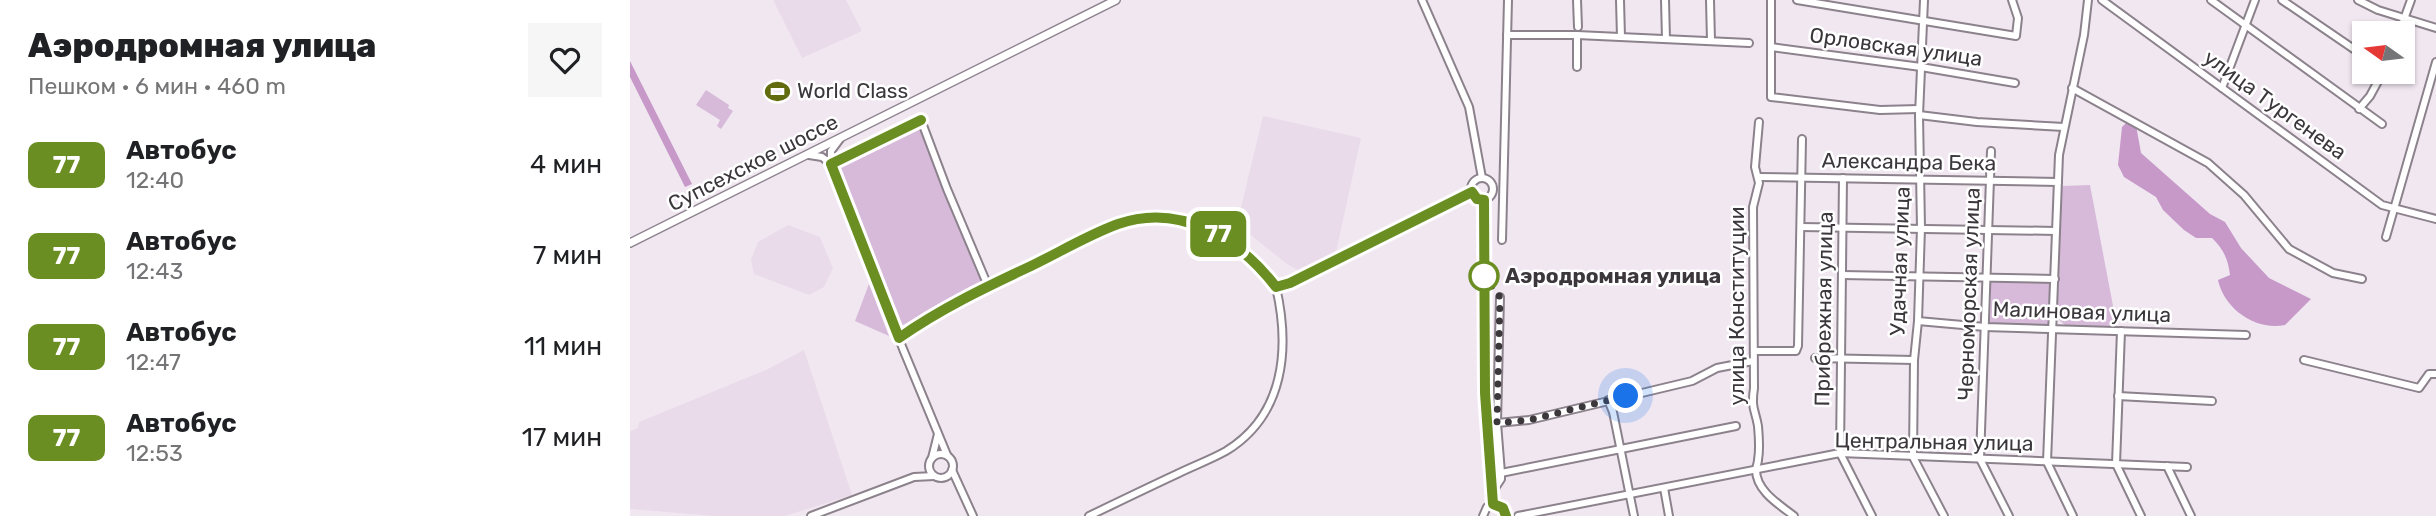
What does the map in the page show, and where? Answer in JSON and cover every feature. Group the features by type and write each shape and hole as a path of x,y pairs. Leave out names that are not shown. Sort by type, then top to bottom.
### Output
{"main road":[{"name":"Супсехское шоссе","path":"630,243 1116,0"}],"street":[{"path":"1422,0 1469,107 1482,178"},
{"path":"1502,240 1508,0"},
{"path":"1577,0 1578,26"},
{"path":"1620,0 1621,37"},
{"path":"1665,0 1666,39"},
{"path":"1710,0 1711,41"},
{"path":"1771,0 1771,97 1919,112 1977,122 2064,127"},
{"path":"1797,0 2016,36 2018,18 2012,0"},
{"name":"Удачная улица","path":"1924,0 1919,112 1920,228 1913,457 1944,516"},
{"path":"2073,516 2047,462 2059,155 2084,36 2088,0"},
{"name":"улица Тургенева","path":"2102,0 2382,205 2436,219"},
{"path":"2211,0 2382,124"},
{"path":"2222,88 2255,0"},
{"path":"2282,0 2352,48"},
{"path":"2358,0 2378,10 2436,29"},
{"path":"2405,19 2411,0"},
{"path":"1507,35 1577,35 1749,43"},
{"path":"1577,35 1577,67"},
{"name":"Орловская улица","path":"1771,47 1921,67 2015,83"},
{"path":"2386,237 2436,62"},
{"path":"2360,109 2376,84"},
{"path":"2072,88 2208,163 2244,195 2289,249 2333,273 2362,279"},
{"path":"831,164 921,120 988,286"},
{"name":"улица Конституции","path":"1755,470 1759,445 1758,424 1752,410 1753,207 1759,177 1755,167 1759,122"},
{"path":"840,139 831,151 831,164 938,434 953,462 949,475 914,477"},
{"path":"1754,351 1789,352 1796,351 1798,346 1802,139"},
{"name":"Черноморская улица","path":"1991,151 1980,459 2009,516"},
{"path":"809,155 822,157 831,164"},
{"name":"Александра Бека","path":"1759,177 2058,182"},
{"path":"1482,178 1493,186 1492,195 1484,200 1477,199 1472,192 1473,184 1482,178"},
{"name":"Прибрежная улица","path":"1843,178 1840,453 1872,516"},
{"path":"1276,287 1290,283 1472,192"},
{"path":"1484,200 1485,393 1493,504"},
{"path":"899,338 920,323 988,286 1096,233 1128,222 1164,219 1193,224 1224,236 1244,252 1276,287 1284,335 1282,363 1275,394 1263,416 1227,450 1089,516"},
{"path":"1801,227 2056,231"},
{"path":"1842,275 2055,279"},
{"path":"1493,492 1501,479 1497,423 1500,297"},
{"name":"Малиновая улица","path":"1918,321 2052,330 2246,335"},
{"path":"2121,331 2116,464 2141,516"},
{"path":"1815,358 1914,360"},
{"path":"2304,360 2419,388 2429,374 2436,374"},
{"path":"1497,423 1529,420 1692,381 1717,368 1752,361"},
{"path":"2118,396 2212,401"},
{"path":"1608,400 1621,448 1634,516"},
{"path":"1501,473 1736,426"},
{"path":"811,516 914,477 929,466 938,434"},
{"path":"932,458 942,453 947,455"},
{"name":"Центральная улица","path":"1518,516 1840,453 2187,467"},
{"path":"929,466 937,477 961,488"},
{"path":"2167,467 2191,516"},
{"path":"952,470 973,516"},
{"path":"1755,470 1768,496 1794,516"},
{"path":"1664,488 1669,516"},
{"path":"1483,516 1487,507 1493,504 1503,508 1506,516"},
{"path":"1567,507 1569,516"}],"shaded area":[{"path":"773,0 846,0 862,31 802,58"},
{"path":"630,61 692,184 685,187 630,77"},
{"path":"706,90 729,105 728,108 733,111 721,129 717,126 720,120 696,105"},
{"path":"1263,116 1361,138 1336,252 1298,270 1237,224"},
{"path":"919,122 977,273 984,281 983,285 903,325 898,324 855,208 851,206 835,166"},
{"path":"2127,122 2136,125 2141,153 2210,214 2225,222 2241,248 2269,278 2311,299 2285,325 2263,325 2234,309 2221,291 2218,280 2230,275 2225,255 2216,242 2212,238 2196,238 2184,230 2163,210 2156,197 2124,177 2118,165 2122,127"},
{"path":"2090,185 2117,327 2066,326 2056,317 2062,186"},
{"path":"788,225 820,237 833,268 824,287 809,295 754,274 751,260 758,242"},
{"path":"1991,280 2053,280 2053,325 1990,323"},
{"path":"869,284 889,336 855,321"},
{"path":"804,350 852,495 785,516 714,516 630,509 630,431 638,428 639,422 766,370"}],"bus line":[{"name":"77","path":"921,120 831,164 899,338 920,323 988,286 1121,223 1164,219 1209,229 1224,236 1244,252 1276,287 1290,283 1472,192 1477,199 1484,200 1484,363 1487,425 1493,504 1503,508 1506,516"}],"place":[{"name":"World Class","path":"777,91"},
{"name":"Аэродромная улица","path":"1484,276"}],"route":[{"path":"1484,276 1500,297 1497,423 1529,420 1626,396"}]}
